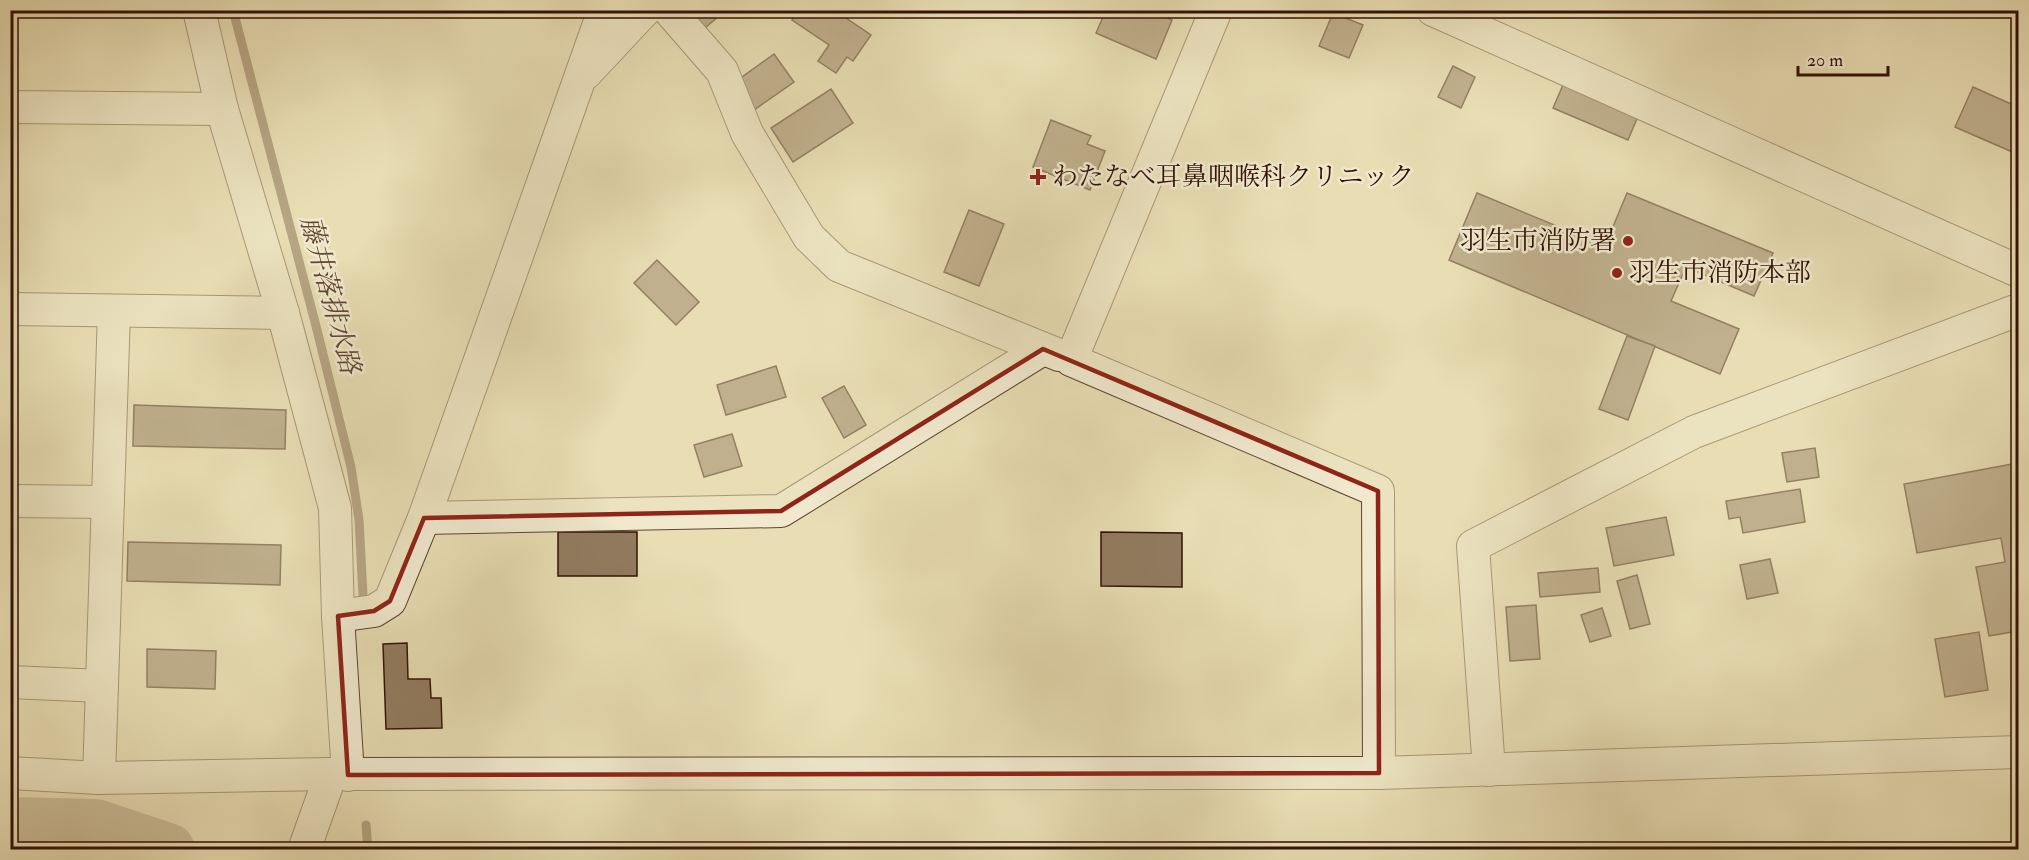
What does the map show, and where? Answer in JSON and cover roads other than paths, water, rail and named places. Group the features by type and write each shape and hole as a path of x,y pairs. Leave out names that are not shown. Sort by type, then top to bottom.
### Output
{"street":[{"path":"199,10 222,109 283,313 335,508 339,775 304,849"},
{"path":"338,616 374,611 390,601 424,518 604,10"},
{"path":"577,83 645,10"},
{"path":"669,10 722,71 747,133 809,237 839,266 1057,355 1377,491 1379,773"},
{"path":"424,518 782,511 1057,355 1216,10"},
{"path":"1433,10 2019,271"},
{"path":"10,106 222,109"},
{"path":"10,309 283,313"},
{"path":"1489,770 1473,546 1694,432 2019,310"},
{"path":"99,778 114,311"},
{"path":"10,501 108,502"},
{"path":"10,682 102,686"},
{"path":"10,773 99,778 339,775 1379,773 2019,752"}],"waterway":[{"name":"藤井落排水路","path":"233,10 351,467 359,520 363,595"},
{"path":"10,824 96,826 168,850"},
{"name":"藤井落排水路","path":"366,825 368,850"}],"place":[{"name":"わたなべ耳鼻咽喉科クリニック","path":"1038,177"},
{"name":"羽生市消防署","path":"1628,241"},
{"name":"羽生市消防本部","path":"1617,273"}]}
